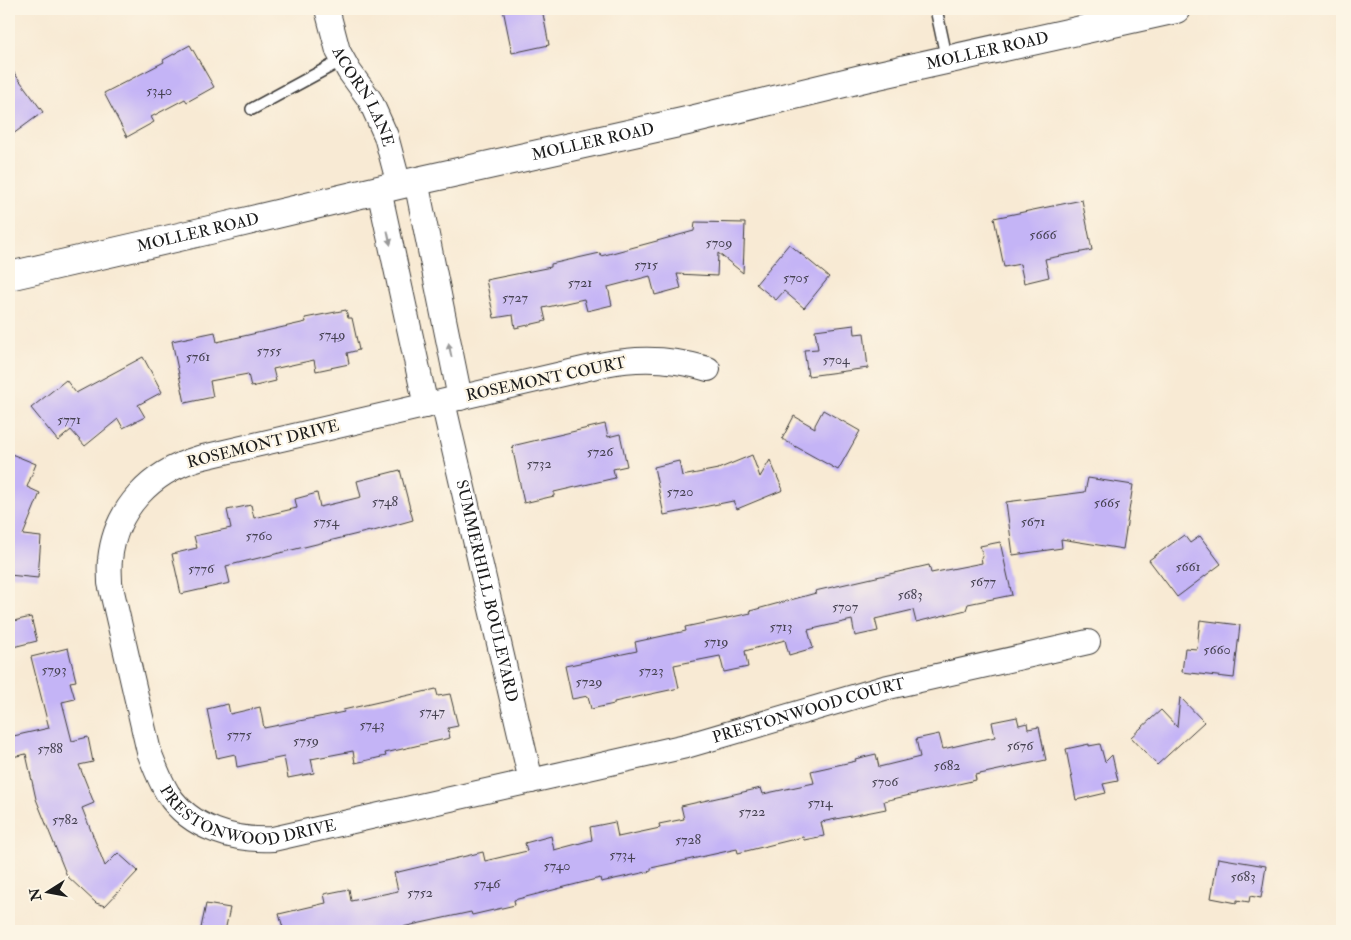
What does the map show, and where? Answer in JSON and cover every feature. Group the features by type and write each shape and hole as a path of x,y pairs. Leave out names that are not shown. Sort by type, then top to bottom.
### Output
{"street":[{"name":"ACORN LANE","path":"327,9 338,51 349,71 362,86 374,109 391,151 398,185"},
{"name":"MOLLER ROAD","path":"9,276 214,230 398,185 1176,9"},
{"name":"SUMMERHILL BOULEVARD","path":"398,185 443,402"},
{"name":"SUMMERHILL BOULEVARD","path":"398,185 443,402 531,780"},
{"name":"ROSEMONT COURT","path":"443,402 614,362 665,360 708,368"},
{"name":"ROSEMONT DRIVE","path":"112,595 110,559 115,536 124,514 137,494 165,472 181,463 199,458 443,402"},
{"name":"PRESTONWOOD DRIVE","path":"112,595 157,775 176,804 194,820 215,831 237,838 273,839 531,780"},
{"name":"PRESTONWOOD COURT","path":"531,780 686,746 884,688 1088,642"}],"lane":[{"path":"936,9 947,60"},
{"path":"252,109 344,59"}],"building":[{"path":"503,9 542,9 549,45 512,53"},
{"path":"190,45 214,87 187,102 185,99 151,117 154,122 127,137 104,93 164,62 163,60"},
{"path":"9,66 43,112 9,137"},
{"path":"1082,200 1092,250 1045,259 1049,277 1024,283 1020,264 1004,267 994,218"},
{"path":"695,222 745,223 743,273 718,253 717,276 677,274 681,288 655,295 650,276 608,287 612,305 587,311 584,299 543,308 546,321 515,328 513,315 494,318 486,280 551,267 551,264 600,253 601,256 694,231"},
{"path":"789,244 829,277 804,308 784,291 776,300 756,284"},
{"path":"346,310 348,318 352,318 359,350 347,353 349,364 316,371 314,360 273,369 276,381 251,387 248,374 210,381 213,397 185,403 172,341 215,332 217,342 306,322 305,318"},
{"path":"854,325 855,334 864,333 868,368 808,376 804,350 818,349 815,330"},
{"path":"143,357 162,392 138,405 145,417 123,428 118,419 85,446 71,430 58,441 31,408 66,380 76,393"},
{"path":"823,410 860,431 838,470 782,439 794,416 815,428"},
{"path":"605,424 608,437 620,434 627,466 613,469 615,478 554,492 554,496 524,503 512,446"},
{"path":"9,453 36,464 27,487 40,493 23,535 41,537 38,578 9,575"},
{"path":"752,455 760,477 770,460 783,490 737,509 733,501 664,515 654,467 679,461 682,476 718,469"},
{"path":"400,470 413,520 226,566 230,583 181,594 172,554 197,548 194,536 231,528 227,510 251,505 254,518 297,508 295,499 317,493 320,507 361,497 357,481"},
{"path":"1088,478 1133,485 1123,549 1061,539 1062,548 1013,555 1006,502 1085,492"},
{"path":"1184,535 1190,543 1200,536 1221,564 1177,597 1149,560"},
{"path":"1000,542 1012,595 968,604 966,610 916,622 913,610 875,619 878,631 855,636 852,620 808,630 813,648 789,655 785,640 745,651 748,667 724,672 720,656 674,665 679,688 614,702 614,704 591,709 588,696 572,699 565,666 637,651 635,642 686,631 685,627 751,613 750,611 816,593 815,591 929,565 931,573 982,563 981,557 983,557 980,546"},
{"path":"31,617 37,641 9,648 9,622"},
{"path":"1200,620 1240,625 1234,678 1182,672 1185,648 1197,649"},
{"path":"68,648 76,681 70,682 75,699 62,702 72,741 88,737 93,762 79,765 94,803 82,808 105,866 118,853 138,871 105,906 96,903 67,876 36,799 26,754 12,757 9,742 9,737 49,728 31,657"},
{"path":"436,689 438,696 450,694 458,726 448,728 450,738 385,753 386,756 355,763 353,751 311,759 314,773 288,778 284,757 237,767 235,754 217,758 207,709 228,704 230,714 260,707 264,728 344,712 343,710"},
{"path":"1180,697 1204,722 1157,765 1131,737 1161,710 1177,727"},
{"path":"1017,717 1019,725 1027,723 1028,729 1039,727 1046,760 975,775 976,780 884,801 886,809 821,822 824,836 804,840 803,837 738,853 737,849 651,868 651,871 601,882 600,878 514,900 515,905 472,915 471,912 384,931 284,931 279,914 326,903 324,894 349,889 351,901 398,891 394,873 483,852 485,861 527,851 525,843 551,836 554,850 592,840 590,827 615,822 618,837 660,828 659,824 684,819 681,806 761,788 763,794 814,783 811,771 856,761 855,759 876,754 879,767 920,757 916,739 939,734 943,749 995,737 992,722"},
{"path":"1089,744 1089,746 1100,744 1105,762 1112,755 1118,781 1103,784 1106,793 1076,800 1066,749"},
{"path":"1218,858 1266,866 1261,898 1250,896 1249,902 1237,900 1237,903 1211,898"},
{"path":"206,904 230,908 225,931 201,928"}]}
